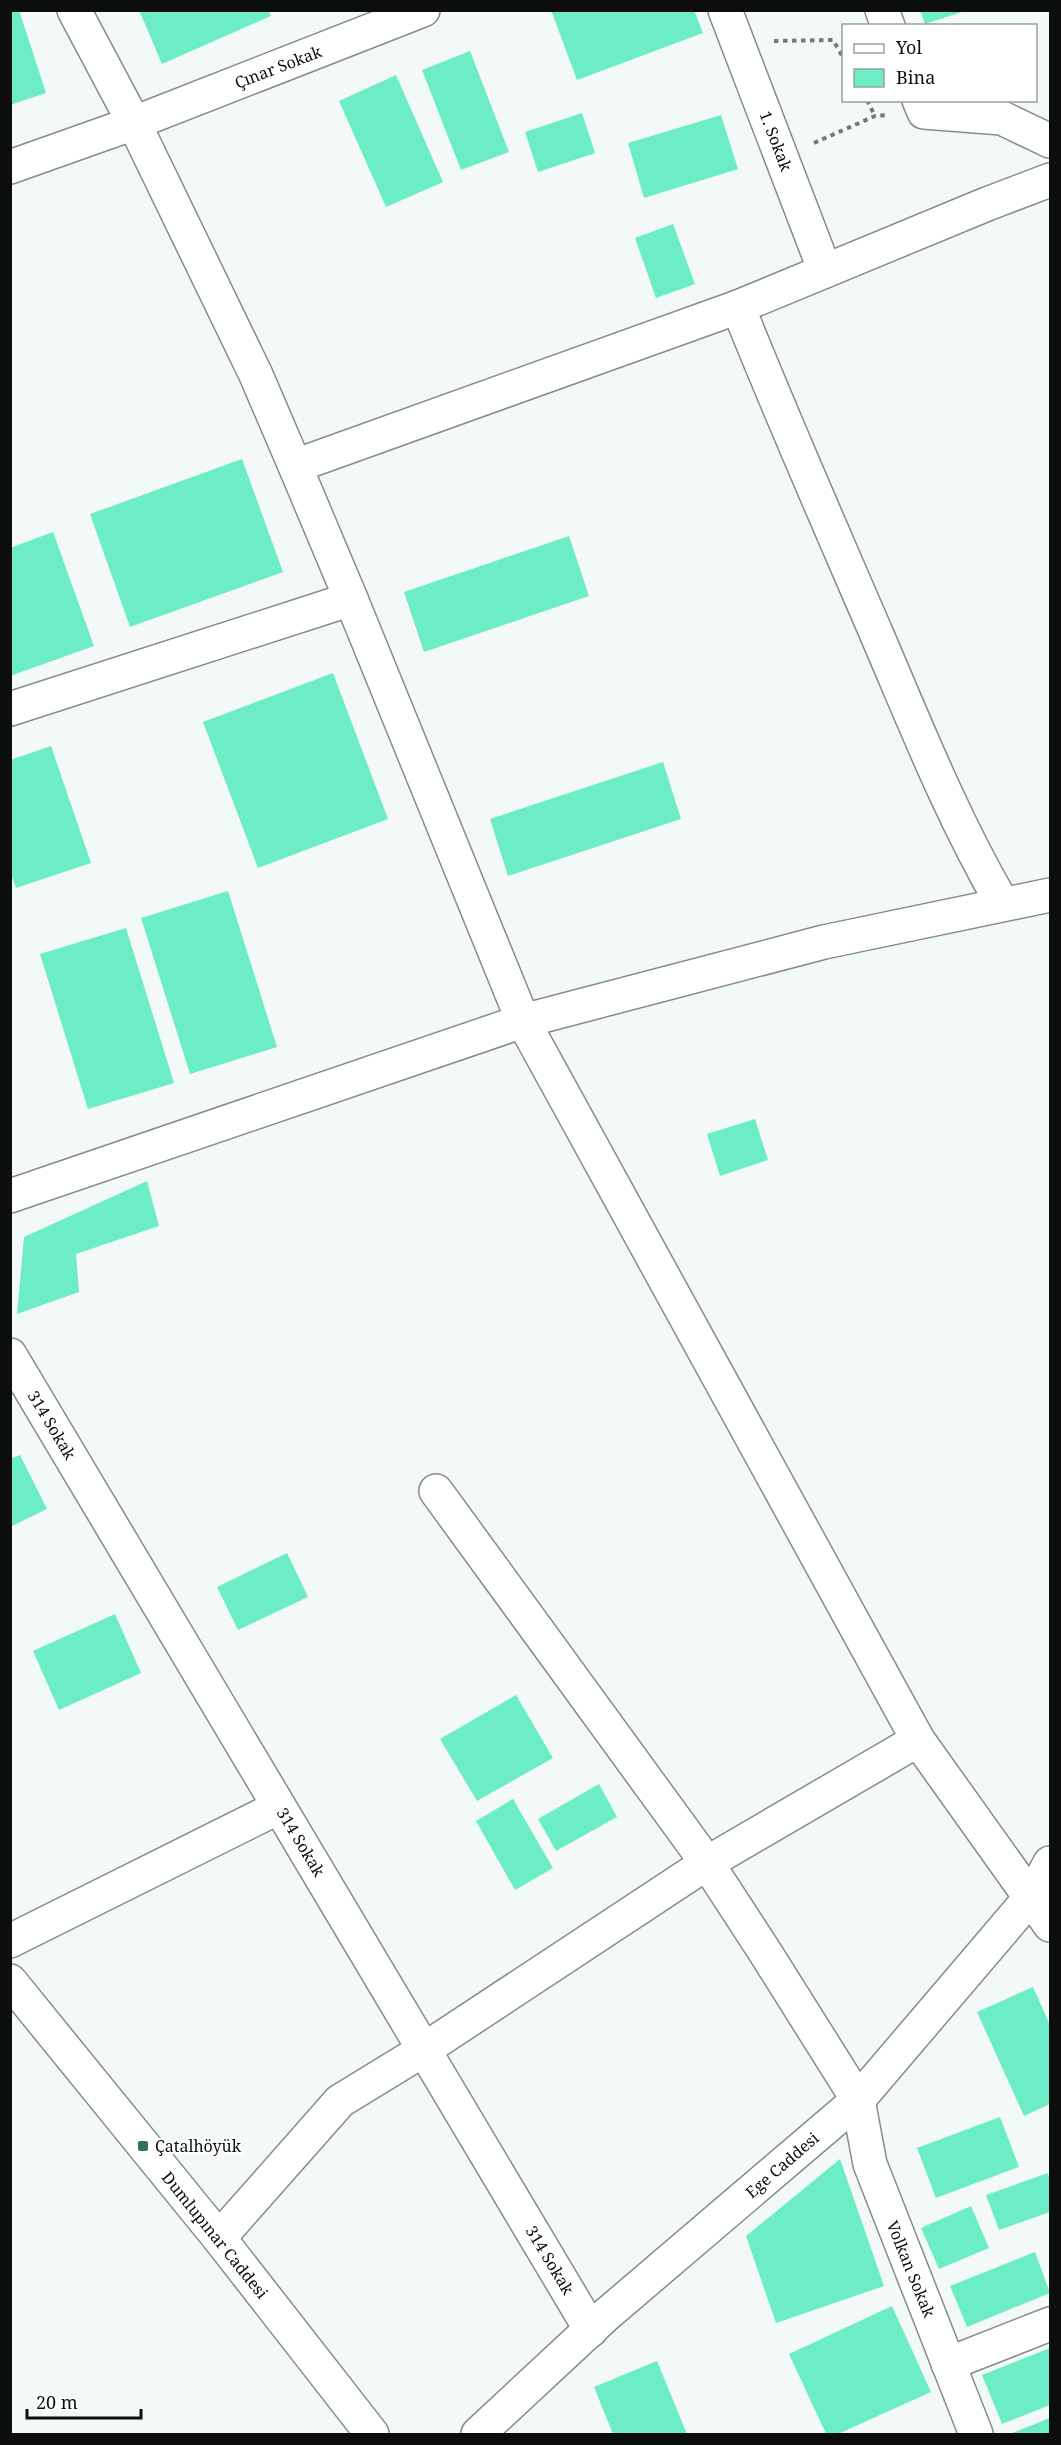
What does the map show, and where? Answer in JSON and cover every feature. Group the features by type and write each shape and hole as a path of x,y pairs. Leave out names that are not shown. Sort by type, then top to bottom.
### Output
{"street":[{"path":"74,10 134,123 256,375 351,599 523,1021 918,1740 1050,1925"},
{"name":"Çınar Sokak","path":"10,167 134,123 423,10"},
{"name":"1. Sokak","path":"725,10 825,271"},
{"path":"922,106 1002,118 1050,141"},
{"path":"295,466 738,307 1050,180"},
{"path":"738,307 807,476 929,760 980,865 1002,903"},
{"path":"10,710 351,599"},
{"path":"10,1196 523,1021 824,942 1050,894"},
{"name":"314 Sokak","path":"10,1355 591,2330"},
{"path":"436,1491 707,1863 858,2100"},
{"path":"219,2238 340,2101 425,2049 707,1863 918,1740"},
{"path":"10,1941 279,1807"},
{"name":"Ege Caddesi","path":"478,2434 591,2330 858,2100 1030,1897 1050,1863"},
{"name":"Dumlupınar Caddesi","path":"10,1981 219,2238 372,2434"},
{"name":"Volkan Sokak","path":"858,2100 870,2164 948,2364 972,2433"},
{"path":"948,2364 1050,2324"}],"path":[{"path":"737,41 833,40 842,57"},
{"path":"868,102 875,116"},
{"path":"782,157 875,116 922,106"}],"building":[{"path":"10,10 19,10 46,93 10,105"},
{"path":"139,10 268,10 271,16 162,64"},
{"path":"551,10 694,10 703,33 577,80"},
{"path":"920,10 965,10 965,11 925,24"},
{"path":"470,51 509,152 461,170 422,70"},
{"path":"396,75 443,182 386,207 339,101"},
{"path":"582,113 595,153 538,172 525,132"},
{"path":"721,115 738,169 644,198 628,143"},
{"path":"673,224 695,284 656,298 635,238"},
{"path":"242,459 283,572 130,627 90,514"},
{"path":"53,532 94,646 10,676 10,548"},
{"path":"569,536 589,596 424,652 404,592"},
{"path":"333,673 388,819 258,868 203,722"},
{"path":"51,746 91,863 16,888 10,871 10,760"},
{"path":"663,762 681,819 508,876 490,819"},
{"path":"228,891 277,1047 190,1074 141,918"},
{"path":"126,928 174,1083 88,1109 40,954"},
{"path":"755,1119 768,1160 720,1176 707,1134"},
{"path":"147,1181 159,1226 76,1254 79,1292 17,1314 24,1237"},
{"path":"20,1455 47,1509 10,1527 10,1459"},
{"path":"287,1553 308,1597 238,1630 217,1587"},
{"path":"115,1614 141,1673 59,1710 33,1651"},
{"path":"516,1695 553,1758 477,1801 440,1739"},
{"path":"599,1784 617,1817 556,1851 538,1819"},
{"path":"513,1799 553,1868 515,1890 476,1821"},
{"path":"1033,1987 1050,2025 1050,2104 1024,2116 977,2012"},
{"path":"1000,2117 1019,2167 936,2198 917,2148"},
{"path":"840,2159 884,2286 776,2323 746,2236"},
{"path":"1048,2173 1050,2212 999,2230 986,2195"},
{"path":"971,2206 989,2248 939,2269 921,2228"},
{"path":"1035,2252 1050,2293 967,2327 950,2286"},
{"path":"892,2306 931,2392 838,2434 826,2434 789,2354"},
{"path":"1050,2348 1050,2405 1002,2424 982,2375"},
{"path":"657,2361 687,2434 613,2434 594,2387"},
{"path":"1050,2418 1050,2434 1010,2434"}],"place":[{"name":"Çatalhöyük","path":"143,2146"}]}
